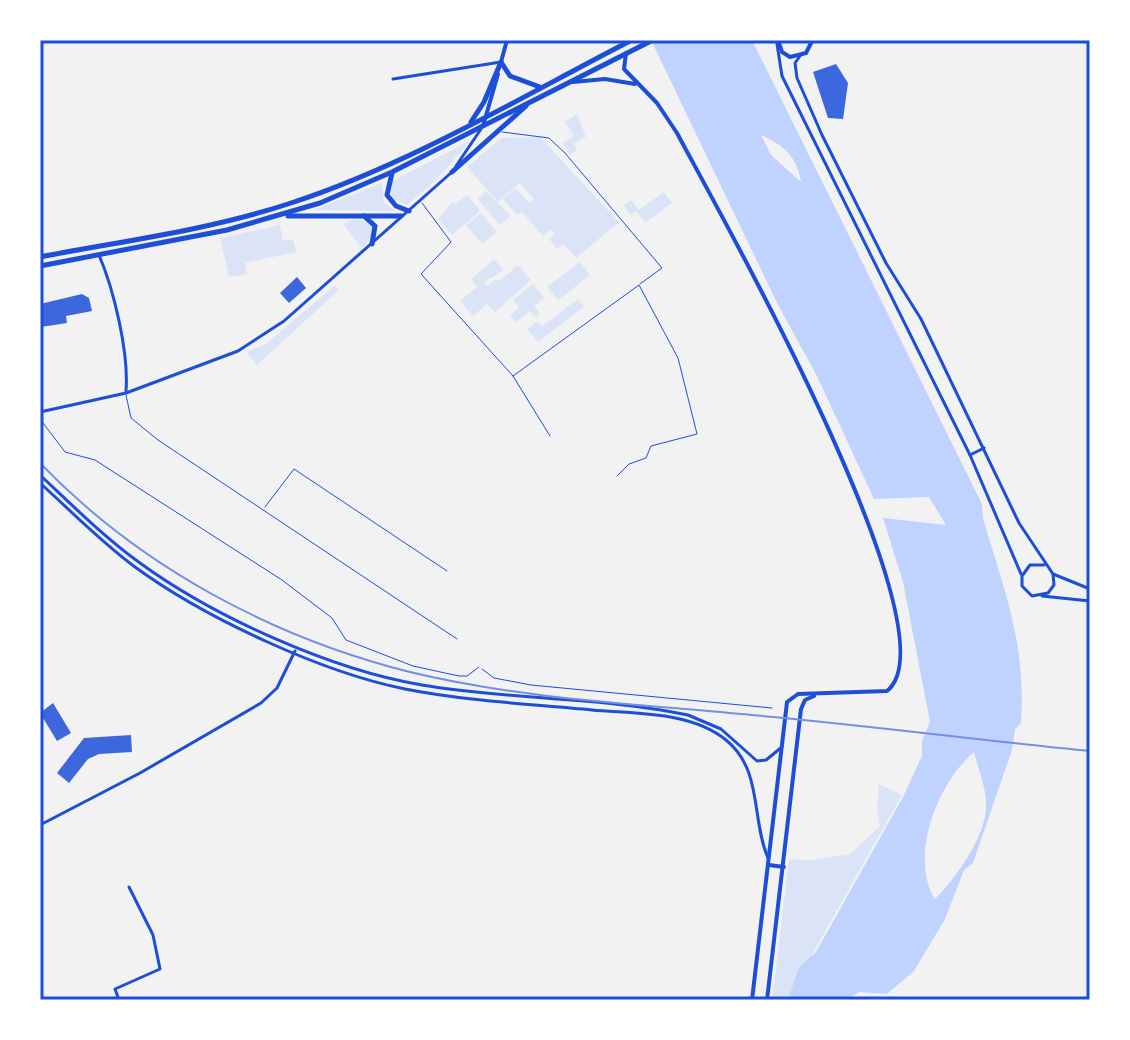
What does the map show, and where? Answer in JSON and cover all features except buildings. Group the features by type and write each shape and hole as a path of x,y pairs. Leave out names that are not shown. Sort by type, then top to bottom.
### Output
{"highway":[{"path":"40,257 224,221 289,204 369,173 632,40"},
{"path":"40,266 279,217 392,172 650,41"},
{"path":"501,62 510,76 541,87"},
{"path":"469,124 484,102 501,62"},
{"path":"564,75 569,83"},
{"path":"452,172 530,103"},
{"path":"392,172 387,195 396,206 409,211"},
{"path":"360,214 371,219 375,226 372,244"},
{"path":"279,217 401,216"}],"main road":[{"path":"483,126 507,40"},
{"path":"778,42 782,52 800,56 812,40"},
{"path":"626,53 624,69 667,116 751,274 843,460 880,554 897,626 901,660 898,680 887,691 879,694 798,694 788,700 752,1000"},
{"path":"569,83 605,79 638,84"},
{"path":"767,1000 801,709 807,698 816,695"},
{"path":"769,863 784,867"}],"street":[{"path":"778,42 782,76 970,455 1026,592 1090,601"},
{"path":"800,56 795,63 797,78 822,135 886,263 921,319 1044,565 1053,574 1090,589"},
{"path":"393,79 501,62"},
{"path":"40,412 126,393 235,353 269,333 452,172 483,126"},
{"path":"99,255 114,303 127,378 126,393"},
{"path":"970,455 984,448"},
{"path":"40,475 118,546 154,573 211,605 344,665 396,680 620,706 704,720 729,735 757,761 766,760 782,747"},
{"path":"40,483 143,572 200,607 342,672 399,687 697,724 731,744 753,784 763,846 769,863"},
{"path":"1022,576 1030,565 1044,565"},
{"path":"1042,596 1052,588 1053,574"},
{"path":"40,825 261,703 277,688 295,651"},
{"path":"534,704 535,698"},
{"path":"620,706 620,713"},
{"path":"119,1000 115,989 160,969 151,930 129,887"}],"lane":[{"path":"500,132 549,138 662,268 513,376"},
{"path":"420,201 451,242 421,274 513,376 550,436"},
{"path":"617,476 629,464 646,458 651,446 697,434 678,358 639,285"},
{"path":"126,393 131,418 457,639"},
{"path":"40,419 65,452 95,460 282,580 332,618 346,640 413,666 459,676 467,676 481,668 494,678 531,685 772,708"},
{"path":"264,509 294,469 447,571"}],"shaded area":[{"path":"577,114 586,137 574,144 577,150 570,155 563,143 574,136 565,122"},
{"path":"540,137 619,222 576,258 563,244 557,249 549,239 555,234 551,230 543,236 522,212 517,215 503,199 516,188 529,203 534,199 520,183 498,202 467,167 501,138"},
{"path":"471,140 436,180 407,205 393,199 389,188 393,181"},
{"path":"382,183 384,203 396,211 314,210"},
{"path":"486,191 511,216 500,225 478,199"},
{"path":"664,192 672,203 645,223 636,211 630,215 624,205 631,200 639,210"},
{"path":"467,195 480,211 452,235 438,219 453,201 456,204"},
{"path":"481,213 497,232 482,244 466,225"},
{"path":"363,220 372,226 371,238 362,248 343,224"},
{"path":"280,225 283,241 293,239 296,252 245,263 247,274 229,277 220,238"},
{"path":"494,259 504,270 484,282 487,286 496,279 499,281 518,265 531,280 495,312 487,304 473,316 460,301 477,287 471,279"},
{"path":"580,262 590,275 558,300 547,287"},
{"path":"533,284 544,298 534,306 540,313 535,317 530,311 516,322 510,315 519,307 513,300"},
{"path":"335,285 339,290 257,365 246,352 266,344"},
{"path":"578,299 584,307 538,342 527,329 538,321 542,326"},
{"path":"879,784 902,795 801,974 792,1000 772,1000 789,859 809,860 850,854 880,826 877,808"}],"water":[{"path":"651,40 752,40 982,504 983,518 1017,642 1022,694 1021,723 1015,729 1012,750 973,863 964,870 945,919 914,971 887,994 859,992 846,1000 788,1000 799,967 816,952 903,797 922,756 922,741 930,722 903,582 883,518 946,525 929,497 874,499 817,376 778,305","holes":["761,135 788,152 801,182 771,155","974,752 985,793 986,807 981,832 968,857 935,899 927,882 925,862 931,820 949,781"]}],"railway":[{"path":"40,463 120,534 210,593 307,639 410,672 537,695 1090,751"}]}
